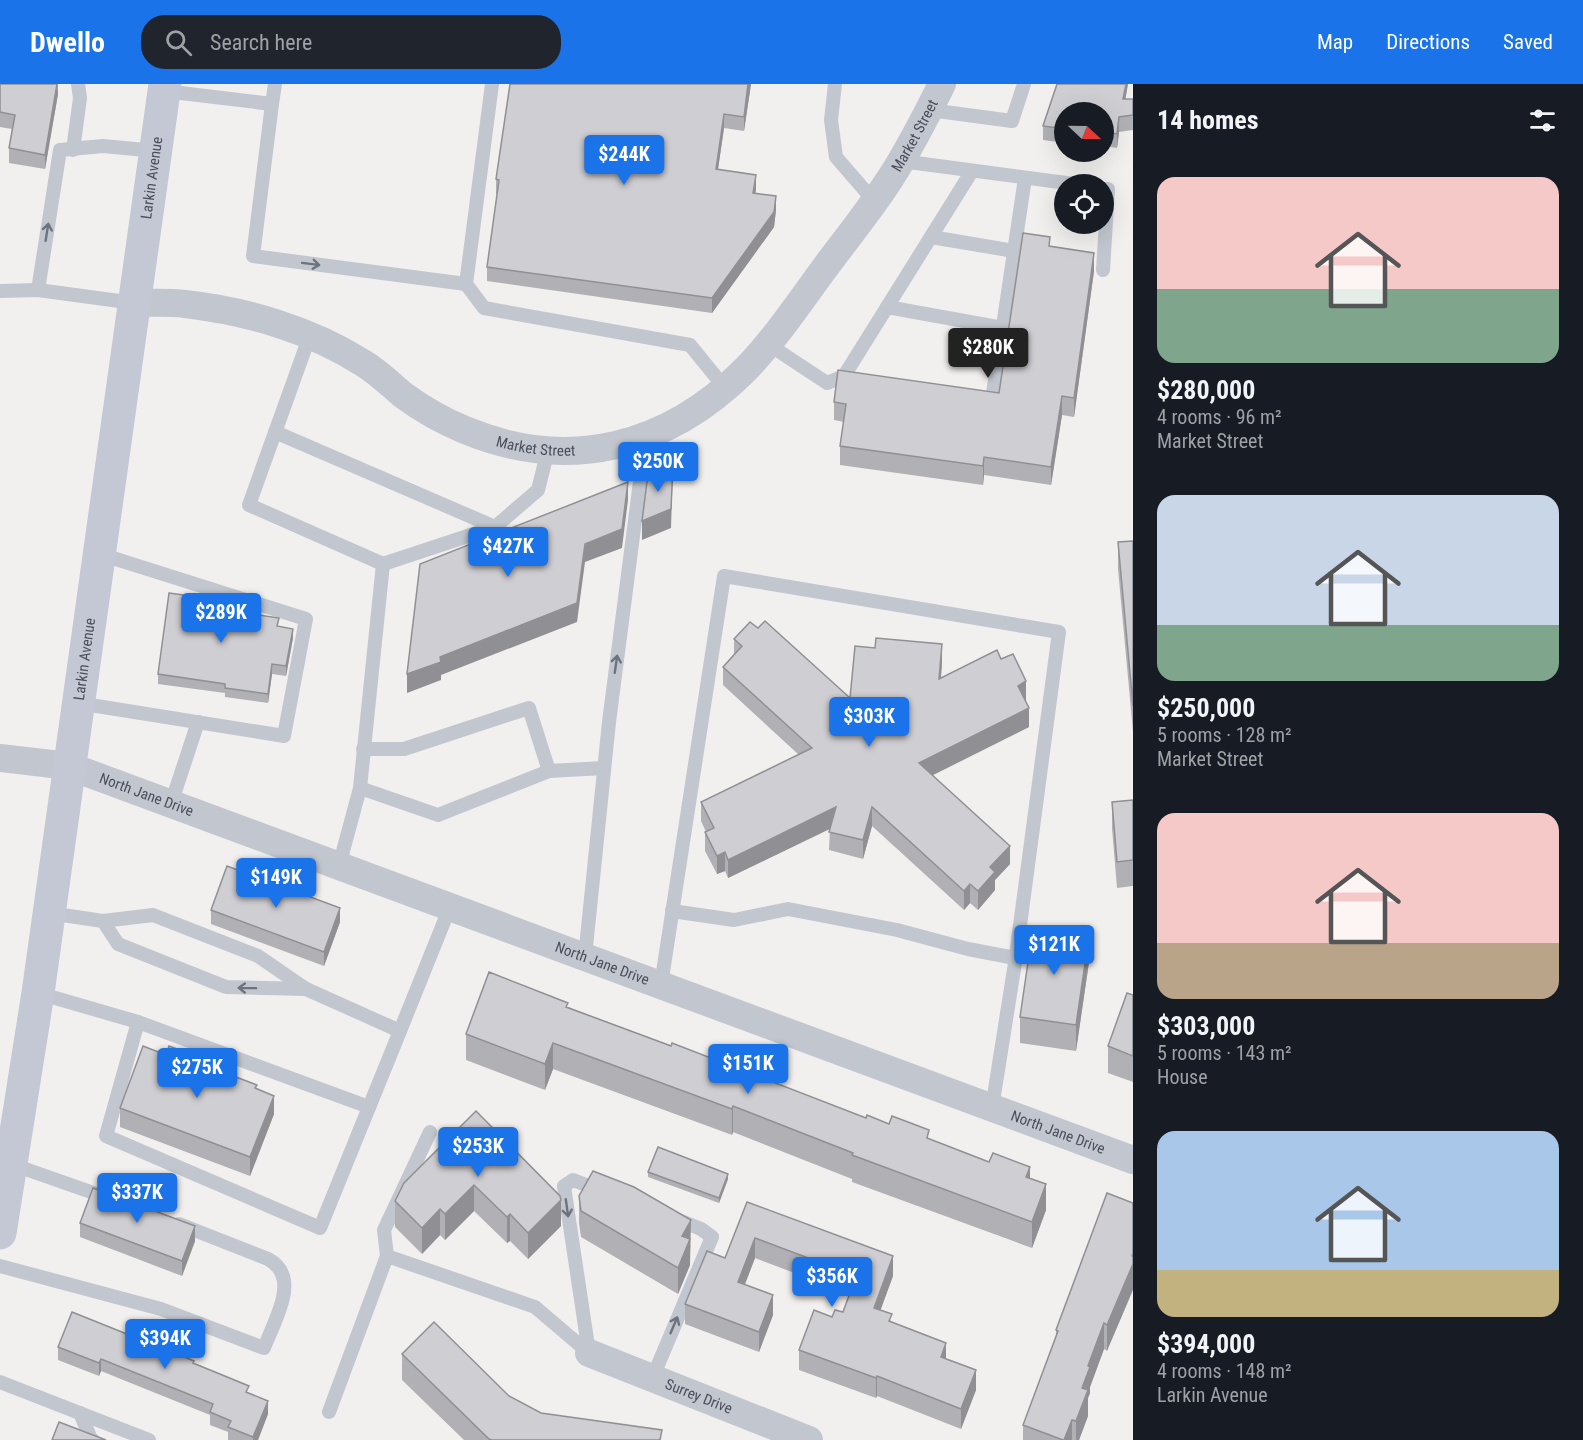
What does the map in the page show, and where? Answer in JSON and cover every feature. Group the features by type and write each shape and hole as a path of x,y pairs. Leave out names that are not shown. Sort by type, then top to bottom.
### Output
{"main road":[{"name":"Larkin Avenue","path":"0,1233 38,993 165,87"}],"street":[{"name":"Market Street","path":"134,303 183,303 231,311 310,335 365,364 420,407 457,426 497,441 529,449 548,450 594,450 617,446 665,427 706,404 745,370 768,344 874,201 901,161 942,84"},
{"name":"North Jane Drive","path":"0,758 69,766 1133,1160"},
{"name":"Surrey Drive","path":"589,1353 809,1440"}],"lane":[{"path":"38,290 80,98 78,84"},
{"path":"275,84 253,256 466,284"},
{"path":"492,84 466,284 484,308 690,345 725,388"},
{"path":"835,84 831,120 836,157 874,201"},
{"path":"930,110 1012,121 1024,84"},
{"path":"165,87 272,104"},
{"path":"67,150 103,146 156,151"},
{"path":"901,161 1054,182"},
{"path":"768,344 827,383 850,377 887,307 972,171"},
{"path":"969,396 992,400 1025,178"},
{"path":"1103,270 1105,234"},
{"path":"931,237 1014,251"},
{"path":"0,291 38,290 134,303"},
{"path":"887,307 1003,327"},
{"path":"310,335 249,506 383,564 495,527 537,490 548,450"},
{"path":"275,432 495,527"},
{"path":"585,957 609,722 646,435"},
{"path":"78,703 284,736 306,619 99,554"},
{"path":"339,866 360,788 383,564"},
{"path":"661,985 724,576 1059,632 1015,958 992,1108"},
{"path":"363,748 404,750 529,708 549,771"},
{"path":"171,804 198,722"},
{"path":"360,788 438,815 549,771 604,768"},
{"path":"138,1022 106,1136 320,1228 450,907"},
{"path":"672,911 734,920 788,909 897,930 968,949 1015,958"},
{"path":"49,913 103,921 153,915 258,956 306,989 400,1030"},
{"path":"103,921 118,944 226,987 306,989"},
{"path":"38,993 138,1022 369,1107"},
{"path":"329,1412 387,1256 384,1230 430,1132"},
{"path":"11,1164 119,1202"},
{"path":"589,1353 564,1186 573,1180 616,1196"},
{"path":"652,1379 712,1237 701,1229 658,1213"},
{"path":"0,1266 161,1309 264,1348 284,1294 285,1278 276,1263 161,1218"},
{"path":"387,1256 535,1307 589,1353"},
{"path":"0,1382 149,1440"},
{"path":"80,1413 93,1440"}],"building":[{"path":"0,84 57,84 45,155 9,148 15,115 0,112"},
{"path":"510,84 748,84 744,117 724,114 716,169 756,175 753,193 776,196 774,212 712,298 487,267 499,180 496,179"},
{"path":"1057,84 1126,84 1123,99 1133,99 1133,115 1119,117 1117,134 1114,134 1114,102 1054,102 1054,128 1043,126"},
{"path":"1023,233 1050,237 1049,246 1094,253 1074,398 1062,396 1051,467 984,457 983,466 840,446 846,404 834,402 838,370 999,393"},
{"path":"673,464 671,509 642,521 648,474"},
{"path":"628,482 622,529 585,544 577,603 440,657 441,662 407,674 420,564"},
{"path":"1133,541 1133,706 1118,542"},
{"path":"169,593 227,601 225,610 279,618 277,626 293,629 286,666 272,664 268,694 225,688 225,684 158,674"},
{"path":"765,621 850,698 855,646 875,648 876,638 942,644 939,679 997,650 1001,659 1013,654 1026,681 1018,686 1029,708 919,763 1010,846 990,867 995,872 978,891 970,884 964,891 872,807 863,840 829,832 836,807 728,860 725,852 717,856 705,832 714,828 701,802 812,748 723,667 742,646 734,639 750,622 758,628"},
{"path":"1133,800 1133,860 1117,862 1112,802"},
{"path":"227,866 340,908 324,952 211,910"},
{"path":"1033,928 1089,936 1076,1025 1020,1017"},
{"path":"489,972 568,1003 566,1007 671,1046 672,1043 866,1118 867,1115 889,1124 892,1116 929,1130 927,1138 989,1162 993,1153 1030,1167 1026,1177 1046,1184 1032,1222 852,1155 853,1153 733,1106 732,1109 553,1043 545,1064 466,1034"},
{"path":"1127,993 1133,995 1133,1056 1108,1046"},
{"path":"143,1046 166,1055 169,1046 209,1061 207,1066 257,1085 255,1088 274,1096 250,1157 120,1108"},
{"path":"476,1111 560,1196 561,1200 528,1233 510,1214 507,1217 474,1185 445,1214 440,1209 422,1228 395,1201 404,1183"},
{"path":"658,1147 728,1174 719,1198 648,1172"},
{"path":"593,1171 634,1187 691,1220 682,1236 690,1239 678,1268 581,1211 579,1196"},
{"path":"93,1188 195,1226 182,1261 80,1223"},
{"path":"1107,1193 1133,1203 1133,1264 1107,1325 1104,1323 1082,1388 1088,1390 1076,1421 1072,1420 1063,1440 1023,1425"},
{"path":"747,1202 893,1256 874,1308 892,1314 889,1321 946,1343 941,1357 976,1370 961,1409 877,1376 876,1378 799,1350 814,1310 832,1317 835,1310 843,1312 856,1276 755,1238 738,1282 773,1295 759,1332 685,1304 707,1251 725,1258"},
{"path":"72,1312 194,1361 193,1363 249,1386 246,1392 268,1401 253,1437 228,1427 231,1421 210,1412 213,1404 101,1359 99,1363 58,1347"},
{"path":"434,1322 509,1396 541,1413 662,1430 660,1440 489,1439 402,1354"},
{"path":"59,1422 106,1440 52,1440"}]}
